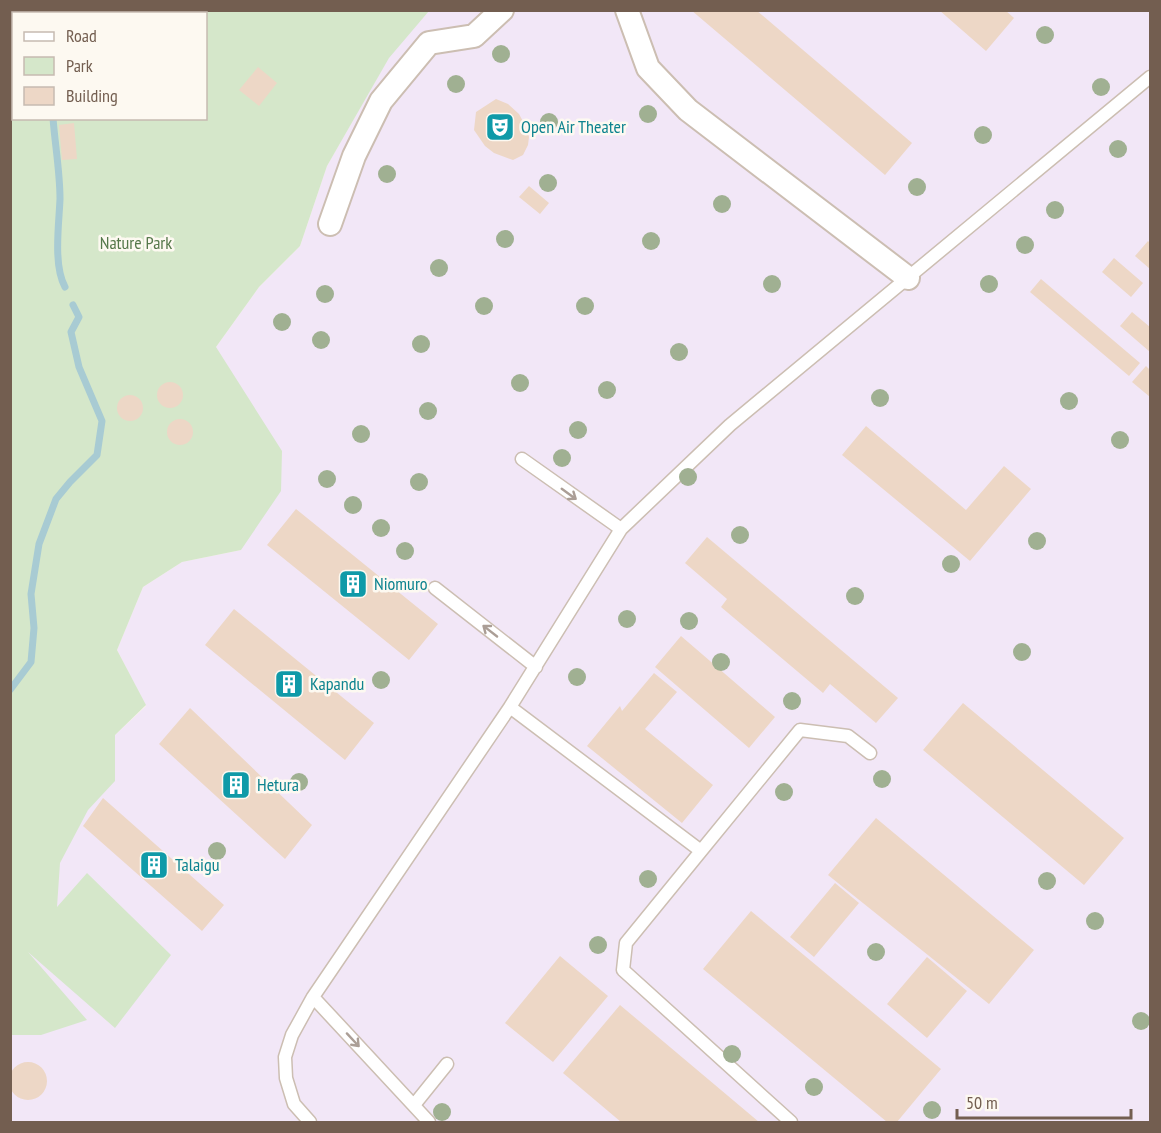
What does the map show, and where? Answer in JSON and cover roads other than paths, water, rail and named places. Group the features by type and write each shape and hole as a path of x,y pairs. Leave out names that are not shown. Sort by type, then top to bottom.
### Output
{"street":[{"path":"330,224 354,156 381,101 429,43 474,36 502,10"},
{"path":"627,10 648,68 688,110 908,278"}],"lane":[{"path":"310,1122 294,1104 286,1078 285,1057 292,1035 313,997 510,707 621,529 729,425 1150,77"},
{"path":"522,459 621,529"},
{"path":"435,588 536,667"},
{"path":"510,707 701,851"},
{"path":"791,1122 623,970 626,943 800,730 848,736 870,753"},
{"path":"313,997 429,1122"},
{"path":"414,1105 447,1064"}],"waterway":[{"path":"53,120 60,189 58,256 61,278 65,287"},
{"path":"10,690 31,662 34,628 31,594 39,544 56,499 97,455 102,421 79,367 71,332 79,317 73,305"}],"place":[{"name":"Open Air Theater","path":"500,127"},
{"name":"Niomuro","path":"353,584"},
{"name":"Kapandu","path":"289,684"},
{"name":"Hetura","path":"236,785"},
{"name":"Talaigu","path":"154,865"}],"park label":[{"name":"Nature Park","path":"136,243"}]}
